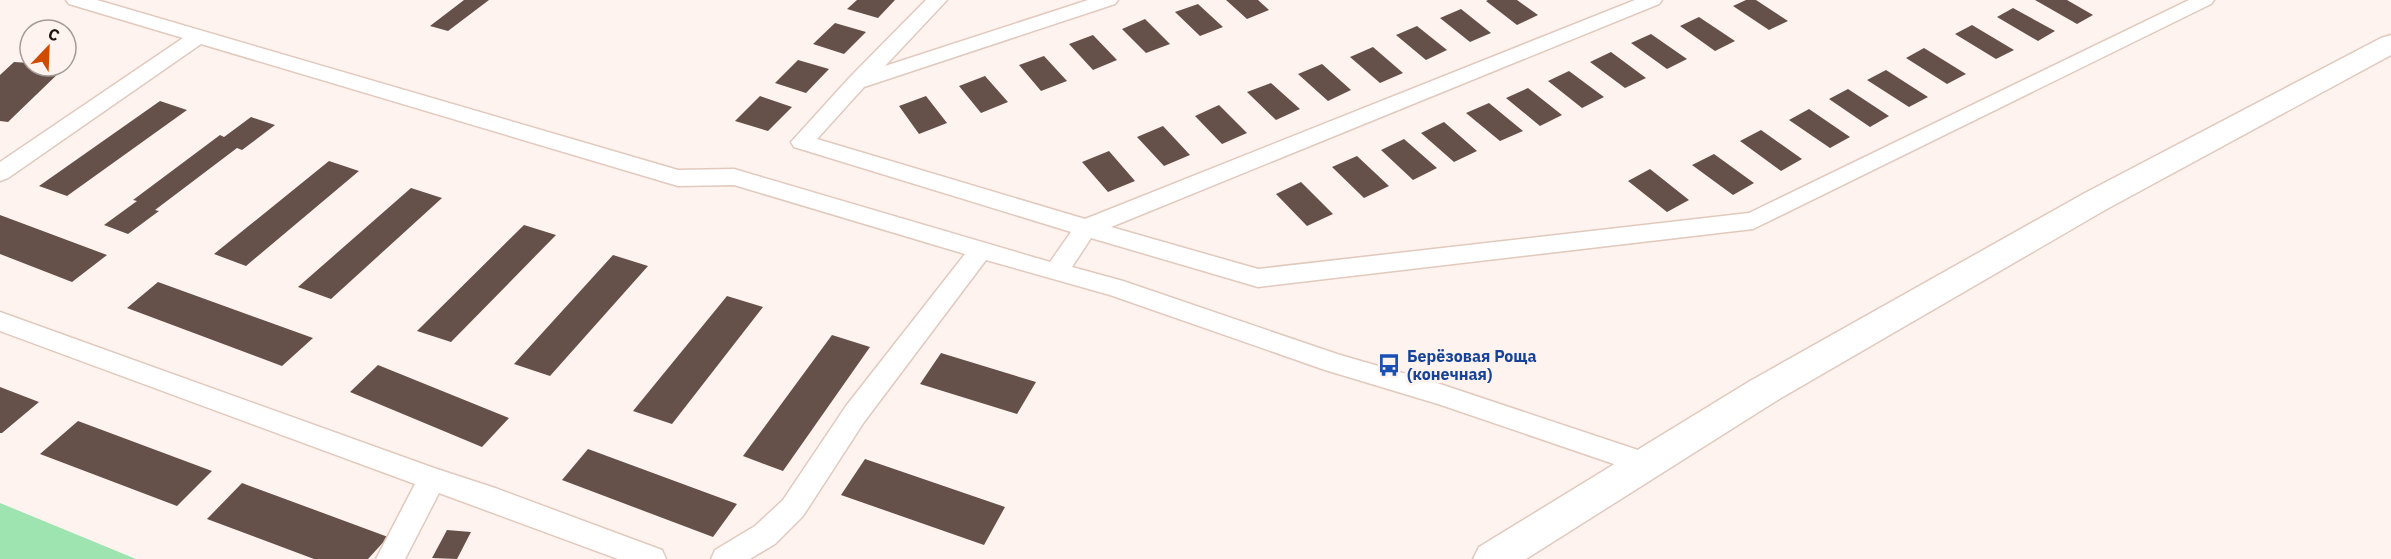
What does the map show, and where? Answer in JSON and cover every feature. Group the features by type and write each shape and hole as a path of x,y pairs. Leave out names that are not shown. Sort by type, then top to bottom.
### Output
{"main road":[{"path":"1493,559 1763,391 2094,202 2391,44"}],"street":[{"path":"76,0 196,38 678,178 734,177 1056,272 1113,286 1334,363 1440,394 1646,464"},
{"path":"937,0 802,142 1258,278 1753,221 2204,0"},
{"path":"857,82 1108,0"},
{"path":"1056,272 1086,228 1652,0"},
{"path":"0,173 196,38"},
{"path":"725,559 765,535 793,508 855,414 982,249"},
{"path":"0,321 432,479 486,496 652,559"},
{"path":"390,559 432,479"}],"green space":[{"path":"0,503 136,559 0,559"}],"building":[{"path":"464,0 489,0 448,31 430,26"},
{"path":"857,0 895,0 878,18 847,9"},
{"path":"1226,0 1258,0 1269,10 1247,19"},
{"path":"1517,0 1538,15 1517,25 1486,1"},
{"path":"1746,0 1756,0 1788,21 1769,30 1733,6"},
{"path":"2035,0 2067,0 2093,15 2077,24"},
{"path":"1198,4 1223,27 1200,36 1175,12"},
{"path":"2013,8 2055,31 2038,41 1997,17"},
{"path":"1461,9 1491,33 1470,42 1440,18"},
{"path":"1699,17 1735,41 1715,51 1680,26"},
{"path":"1145,19 1170,44 1146,53 1122,29"},
{"path":"835,23 866,32 844,54 813,44"},
{"path":"1972,25 2014,50 1996,59 1955,34"},
{"path":"1417,26 1447,50 1426,60 1396,35"},
{"path":"1651,34 1687,59 1667,69 1631,43"},
{"path":"1093,35 1117,60 1093,70 1069,44"},
{"path":"1373,47 1403,73 1380,83 1350,57"},
{"path":"1924,48 1966,74 1947,84 1906,58"},
{"path":"1611,52 1646,78 1625,88 1590,62"},
{"path":"1044,56 1067,81 1041,91 1019,65"},
{"path":"798,60 829,69 806,93 775,83"},
{"path":"14,62 18,62 18,78 54,78 8,122 0,121 0,75"},
{"path":"1322,64 1351,90 1328,101 1298,74"},
{"path":"1886,70 1928,97 1909,107 1867,80"},
{"path":"1569,71 1604,97 1582,108 1548,81"},
{"path":"985,76 1008,102 981,113 959,86"},
{"path":"1271,83 1300,109 1276,120 1247,92"},
{"path":"1528,88 1562,115 1540,126 1506,98"},
{"path":"1848,89 1889,116 1870,127 1829,99"},
{"path":"760,96 792,107 768,131 735,121"},
{"path":"926,96 947,123 919,134 899,106"},
{"path":"160,101 187,110 67,196 39,186"},
{"path":"1489,103 1523,131 1500,141 1466,113"},
{"path":"1219,105 1247,133 1222,144 1195,116"},
{"path":"1809,109 1850,137 1830,148 1789,120"},
{"path":"251,117 275,125 242,150 237,148 155,210 159,211 128,234 104,225 137,201 133,200 220,135 224,137"},
{"path":"1444,122 1477,151 1454,162 1421,133"},
{"path":"1163,126 1190,155 1164,166 1137,137"},
{"path":"1761,130 1802,159 1781,171 1740,141"},
{"path":"1404,139 1437,168 1413,180 1381,150"},
{"path":"1109,151 1135,181 1108,192 1082,162"},
{"path":"1714,154 1754,183 1733,195 1692,165"},
{"path":"1357,156 1389,186 1364,198 1332,167"},
{"path":"329,161 359,171 246,266 214,254"},
{"path":"1650,169 1689,200 1667,212 1628,181"},
{"path":"1301,182 1333,214 1307,226 1276,194"},
{"path":"411,188 442,198 331,299 298,287"},
{"path":"0,215 107,255 72,282 0,254"},
{"path":"524,225 556,235 451,342 417,331"},
{"path":"613,255 648,266 550,376 514,364"},
{"path":"158,282 313,338 282,366 127,308"},
{"path":"727,296 763,307 672,424 633,411"},
{"path":"832,335 870,347 783,471 743,456"},
{"path":"941,353 1036,382 1017,414 920,384"},
{"path":"378,365 509,418 482,447 350,392"},
{"path":"0,387 39,402 2,433 0,433"},
{"path":"78,421 212,471 177,506 40,454"},
{"path":"588,449 737,504 713,537 562,480"},
{"path":"865,459 1005,507 984,545 841,495"},
{"path":"242,483 388,537 368,559 314,559 207,519"},
{"path":"447,530 471,532 457,559 432,558"}],"place":[{"name":"Берёзовая Роща (конечная)","path":"1389,365"}]}
